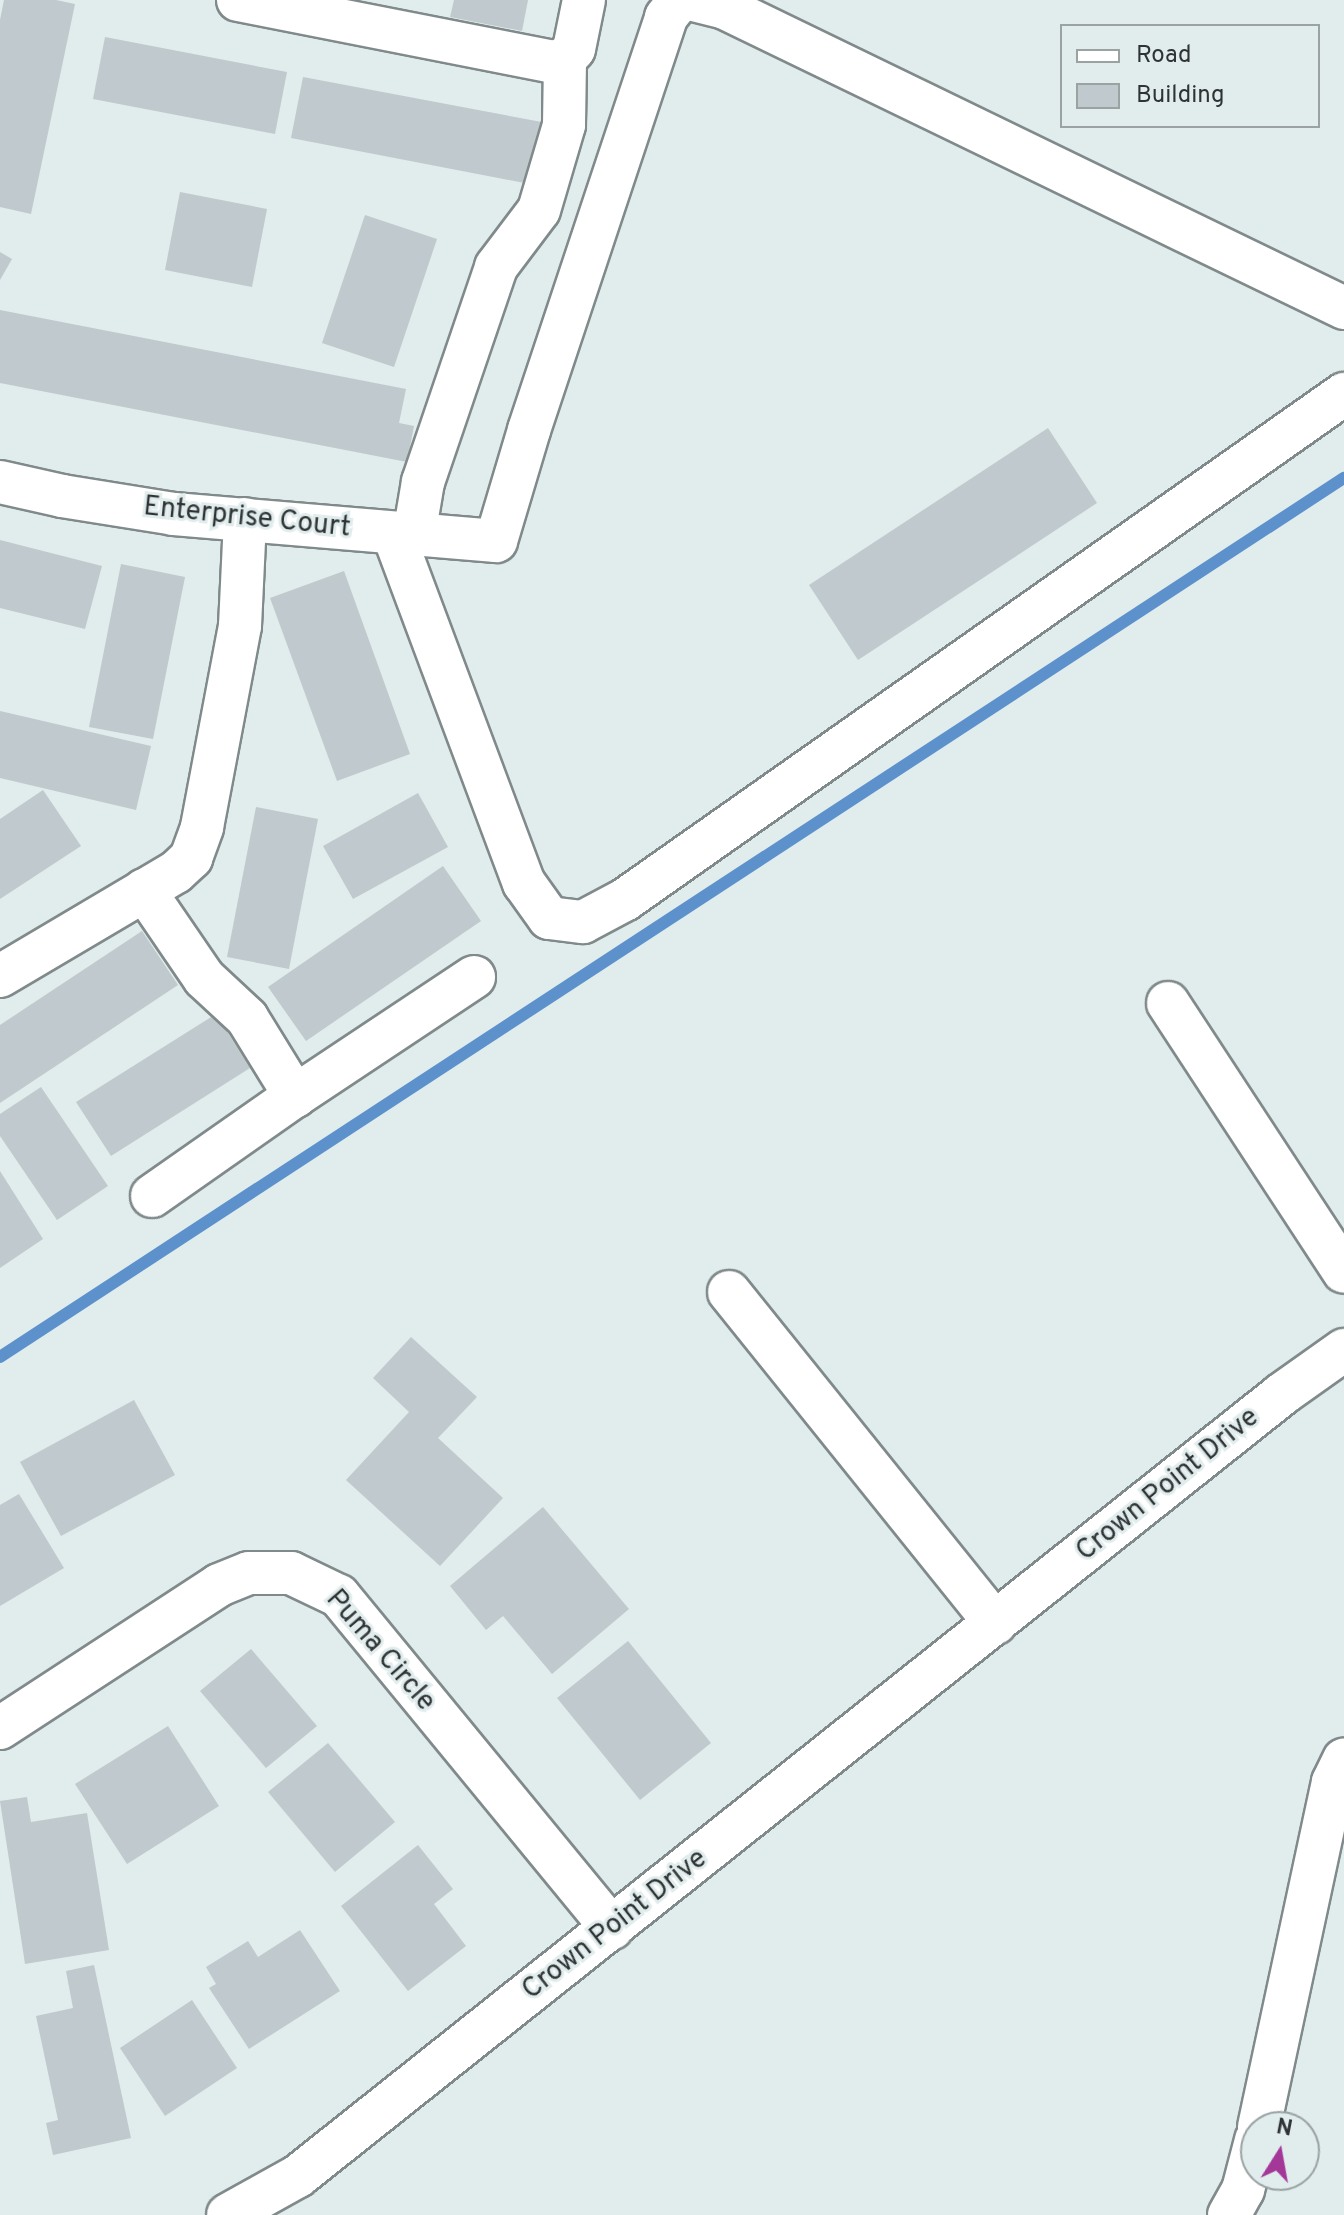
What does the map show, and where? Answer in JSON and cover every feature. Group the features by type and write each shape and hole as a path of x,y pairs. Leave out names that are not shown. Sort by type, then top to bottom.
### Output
{"street":[{"path":"238,0 553,62 565,59 574,49 584,0"},
{"name":"Enterprise Court","path":"0,482 174,514 496,541 529,430 661,31 666,17 680,0"},
{"path":"694,0 723,7 1344,308"},
{"path":"565,59 564,125 539,210 496,267 404,534 524,883 549,918 583,922 639,890 1344,394"},
{"path":"0,976 144,890 191,858 202,827 240,626 245,519"},
{"path":"144,890 204,978 247,1018 295,1096"},
{"path":"152,1196 474,977"},
{"path":"1168,1003 1344,1272"},
{"path":"729,1292 995,1623"},
{"name":"Crown Point Drive","path":"228,2215 253,2204 298,2176 1270,1404 1344,1350"},
{"name":"Puma Circle","path":"0,1728 219,1585 249,1573 291,1573 322,1584 339,1596 612,1928"},
{"path":"1262,2111 1333,1782 1344,1759"},
{"path":"1229,2215 1242,2191"}],"building":[{"path":"4,0 56,0 75,4 31,214 0,207 0,20"},
{"path":"454,0 528,0 522,31 450,17"},
{"path":"105,37 287,72 275,134 93,99"},
{"path":"303,77 547,123 535,185 291,138"},
{"path":"180,192 267,209 252,287 165,270"},
{"path":"365,215 437,239 394,367 322,343"},
{"path":"0,252 12,259 0,280"},
{"path":"0,310 406,389 399,423 414,426 407,462 0,383"},
{"path":"1048,428 1097,503 858,660 809,585"},
{"path":"0,540 102,566 85,629 0,608"},
{"path":"121,564 185,577 153,739 89,727"},
{"path":"344,571 410,754 337,781 270,598"},
{"path":"0,711 151,746 136,810 0,778"},
{"path":"43,790 81,846 0,899 0,819"},
{"path":"418,793 448,847 353,899 323,846"},
{"path":"256,807 318,819 289,969 227,957"},
{"path":"443,866 481,921 306,1041 268,987"},
{"path":"142,931 178,985 0,1103 0,1025"},
{"path":"216,1014 250,1068 111,1156 76,1102"},
{"path":"41,1087 108,1186 57,1220 0,1136 0,1114"},
{"path":"0,1171 43,1239 0,1268"},
{"path":"411,1337 477,1397 438,1438 503,1498 440,1566 346,1480 409,1412 373,1378"},
{"path":"134,1400 175,1475 61,1536 20,1462"},
{"path":"19,1494 64,1568 0,1606 0,1505"},
{"path":"543,1507 629,1609 552,1674 503,1616 486,1630 450,1586"},
{"path":"628,1641 711,1743 640,1800 557,1698"},
{"path":"251,1649 317,1726 266,1768 200,1691"},
{"path":"168,1726 219,1806 127,1864 75,1784"},
{"path":"328,1743 395,1822 335,1872 268,1792"},
{"path":"27,1797 31,1822 87,1813 109,1950 25,1964 0,1801"},
{"path":"418,1845 453,1889 434,1904 466,1946 408,1991 341,1906"},
{"path":"300,1930 340,1991 249,2049 209,1988 216,1984 206,1967 248,1941 258,1957"},
{"path":"94,1965 131,2138 53,2155 46,2123 58,2120 36,2016 73,2008 66,1971"},
{"path":"192,2000 237,2068 165,2116 120,2048"}],"waterway":[{"path":"0,1357 1344,478"}]}
